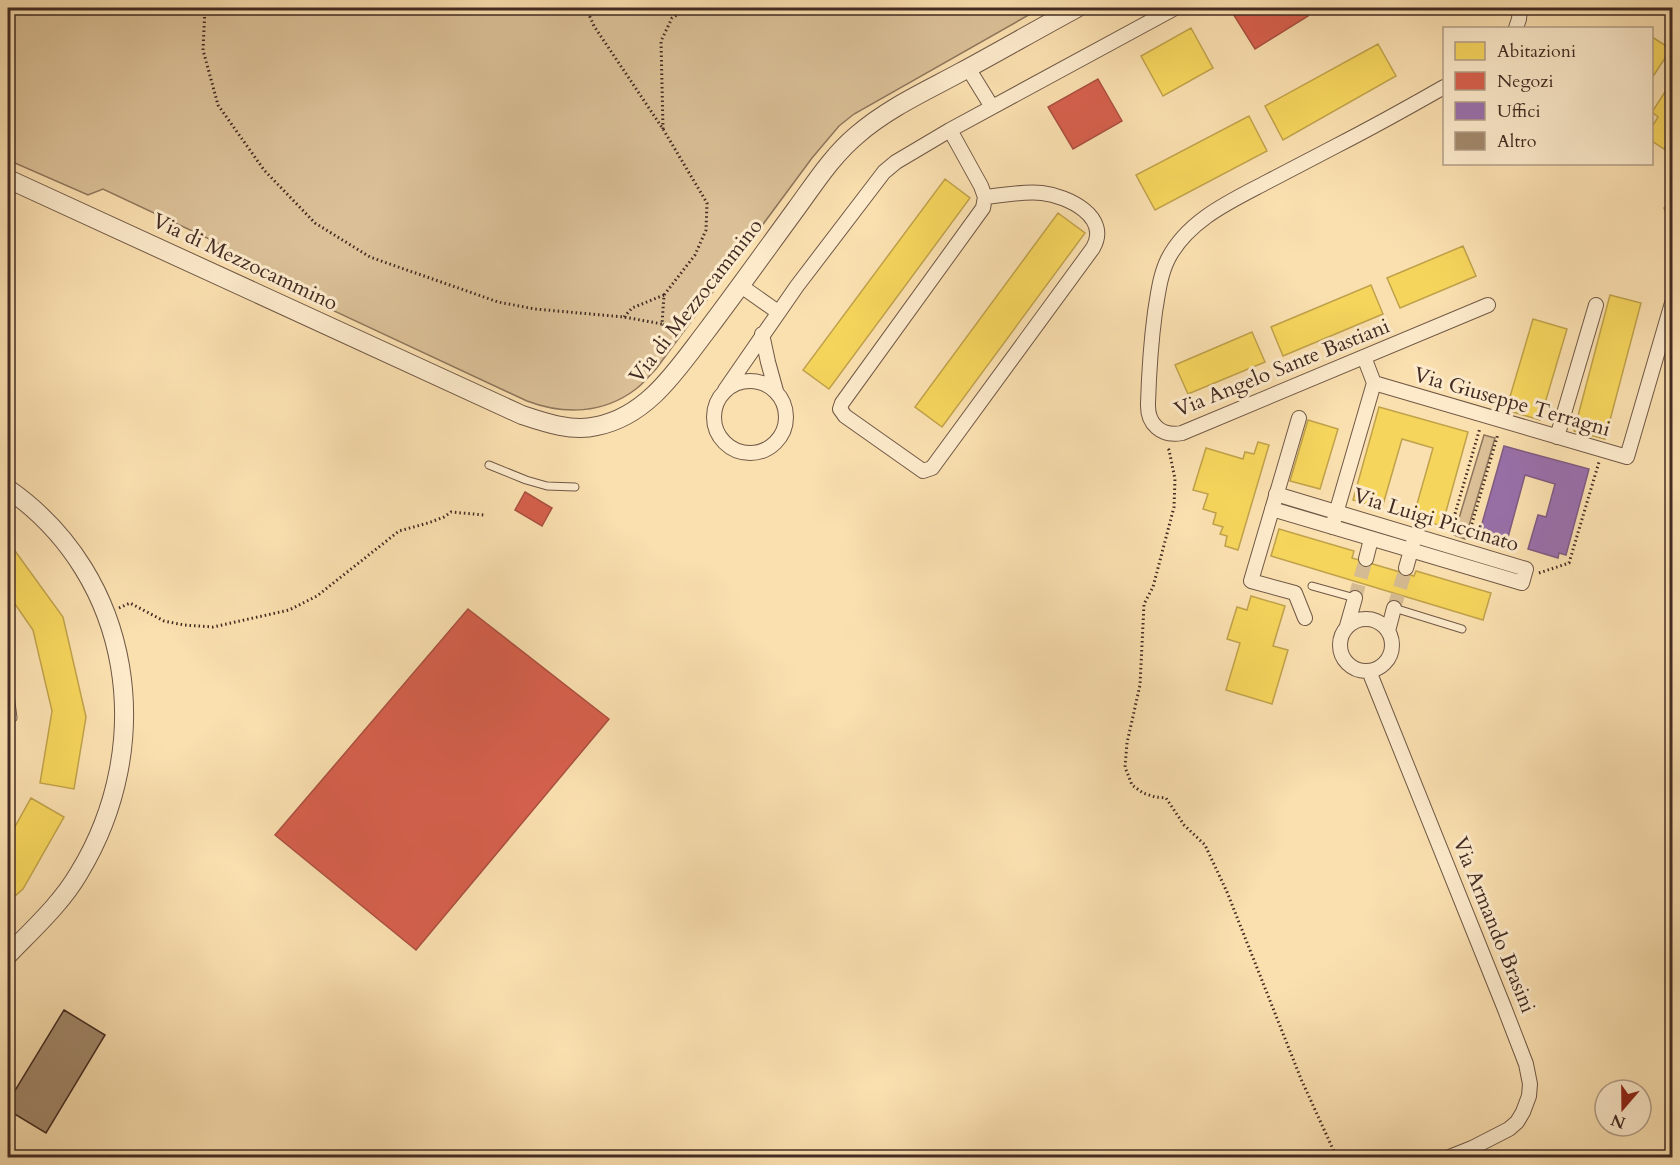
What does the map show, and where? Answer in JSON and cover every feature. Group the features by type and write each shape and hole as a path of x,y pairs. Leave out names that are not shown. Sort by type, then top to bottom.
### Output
{"street":[{"name":"Via di Mezzocammino","path":"8,178 513,411 541,422 561,426 583,428 597,426 621,418 633,411 653,396 670,378 741,286 827,166 856,136 888,111 1077,8"},
{"path":"762,334 776,391 784,404 787,418 785,428 777,441 768,449 757,453 744,453 730,448 720,438 713,416 716,402 762,334 778,312 884,172 905,156 950,130 1175,8"},
{"path":"1516,27 1520,8"},
{"path":"968,68 992,107"},
{"name":"Via Angelo Sante Bastiani","path":"1443,88 1384,122 1223,206 1195,225 1183,237 1164,267 1159,288 1149,376 1149,417 1160,430 1167,433 1182,433 1488,305"},
{"path":"950,130 981,186 985,197 984,205 840,406 845,416 923,471 932,468 1098,238 1098,227 1092,218 1077,206 1060,197 1033,192 985,197"},
{"path":"741,286 778,312"},
{"name":"Via Giuseppe Terragni","path":"1374,383 1627,457 1672,303"},
{"path":"1557,437 1596,304"},
{"path":"1332,527 1374,383 1364,357"},
{"path":"724,390 736,383 749,380 765,383 776,391"},
{"path":"1299,418 1251,581 1295,593 1305,618"},
{"path":"8,489 39,515 62,540 80,564 96,592 114,636 125,708 122,752 115,791 93,849 79,875 61,899 8,955"},
{"name":"Via Luigi Piccinato","path":"1272,509 1522,583 1526,569 1276,494"},
{"path":"1406,568 1415,535"},
{"path":"1365,559 1371,539"},
{"path":"1460,565 1464,550"},
{"path":"1347,626 1361,619 1368,619 1376,621 1388,631 1392,639 1392,648 1385,663 1378,669 1361,671 1353,668 1342,657 1340,641 1355,598"},
{"path":"1388,631 1394,608"},
{"name":"Via Armando Brasini","path":"1369,671 1504,1007 1526,1064 1530,1084 1529,1095 1517,1122 1509,1129 1447,1158"}],"lane":[{"path":"489,465 547,486 575,487"},
{"path":"1312,586 1355,598"},
{"path":"1394,608 1462,629"},
{"path":"8,678 13,718"}],"path":[{"path":"205,8 203,50 218,105 264,170 315,224 370,257 498,302 535,309 624,317 662,324 692,349"},
{"path":"586,8 594,26 663,129 707,203 706,230 695,255 664,295 632,308 624,317"},
{"path":"663,129 661,41 672,18 689,8"},
{"path":"662,324 664,295"},
{"path":"1446,545 1484,415"},
{"path":"1464,550 1502,421"},
{"path":"1154,424 1154,436 1169,450 1176,479 1174,507 1153,587 1144,604 1140,685 1127,743 1125,767 1132,786 1143,793 1166,798 1184,825 1205,845 1227,892 1301,1079 1337,1158"},
{"path":"1526,569 1540,573 1569,563 1603,450"},
{"path":"130,603 164,621 213,627 289,610 317,596 399,531 428,524 451,512 484,515"}],"shaded area":[{"path":"8,8 1041,8 854,114 839,126 812,158 656,369 644,382 610,403 583,410 569,410 541,406 527,401 223,259 218,243 103,189 88,195 8,160"},
{"path":"1484,435 1495,438 1465,539 1454,535"}],"building: Abitazioni":[{"path":"1191,28 1213,68 1163,96 1141,56"},
{"path":"1653,38 1671,49 1653,76"},
{"path":"1378,44 1396,76 1283,140 1265,106"},
{"path":"1672,81 1672,137 1664,149 1653,142 1653,125 1658,117 1653,110"},
{"path":"1249,116 1267,151 1155,210 1136,175"},
{"path":"945,179 970,198 829,389 803,370"},
{"path":"1672,203 1672,225 1664,208"},
{"path":"1058,213 1085,233 942,427 915,407"},
{"path":"1463,246 1476,276 1400,308 1387,278"},
{"path":"1371,285 1383,314 1283,356 1271,327"},
{"path":"1610,295 1641,303 1605,439 1574,431"},
{"path":"1533,319 1567,329 1540,420 1506,410"},
{"path":"1252,332 1265,362 1188,394 1175,365"},
{"path":"1379,407 1468,432 1442,526 1413,518 1433,448 1402,439 1382,508 1353,500"},
{"path":"1308,420 1338,429 1320,489 1290,481"},
{"path":"1258,442 1269,445 1238,550 1225,546 1227,536 1220,534 1223,527 1213,524 1216,513 1203,509 1208,494 1193,490 1206,448 1243,459 1245,452 1254,454"},
{"path":"1279,529 1354,551 1352,558 1414,576 1416,571 1491,593 1483,620 1271,556"},
{"path":"10,544 63,617 86,717 74,789 40,783 52,711 33,630 8,594 8,545"},
{"path":"1251,596 1285,606 1273,646 1288,650 1272,704 1226,690 1240,643 1227,639 1237,607 1247,610"},
{"path":"31,798 64,817 23,889 8,902 8,839"}],"building: Negozi":[{"path":"1302,8 1308,16 1255,49 1230,9"},
{"path":"1098,79 1122,121 1073,149 1048,107"},
{"path":"525,492 552,508 542,526 515,510"},
{"path":"468,609 609,719 416,950 275,835"}],"building: Uffici":[{"path":"1504,446 1589,469 1566,555 1559,553 1558,558 1528,549 1538,515 1546,517 1555,484 1525,475 1507,541 1479,534"}],"building: Altro":[{"path":"64,1010 105,1035 46,1133 8,1110 8,1102"}],"tunnel":[{"path":"1355,598 1366,559"},
{"path":"1394,608 1406,568"}]}
